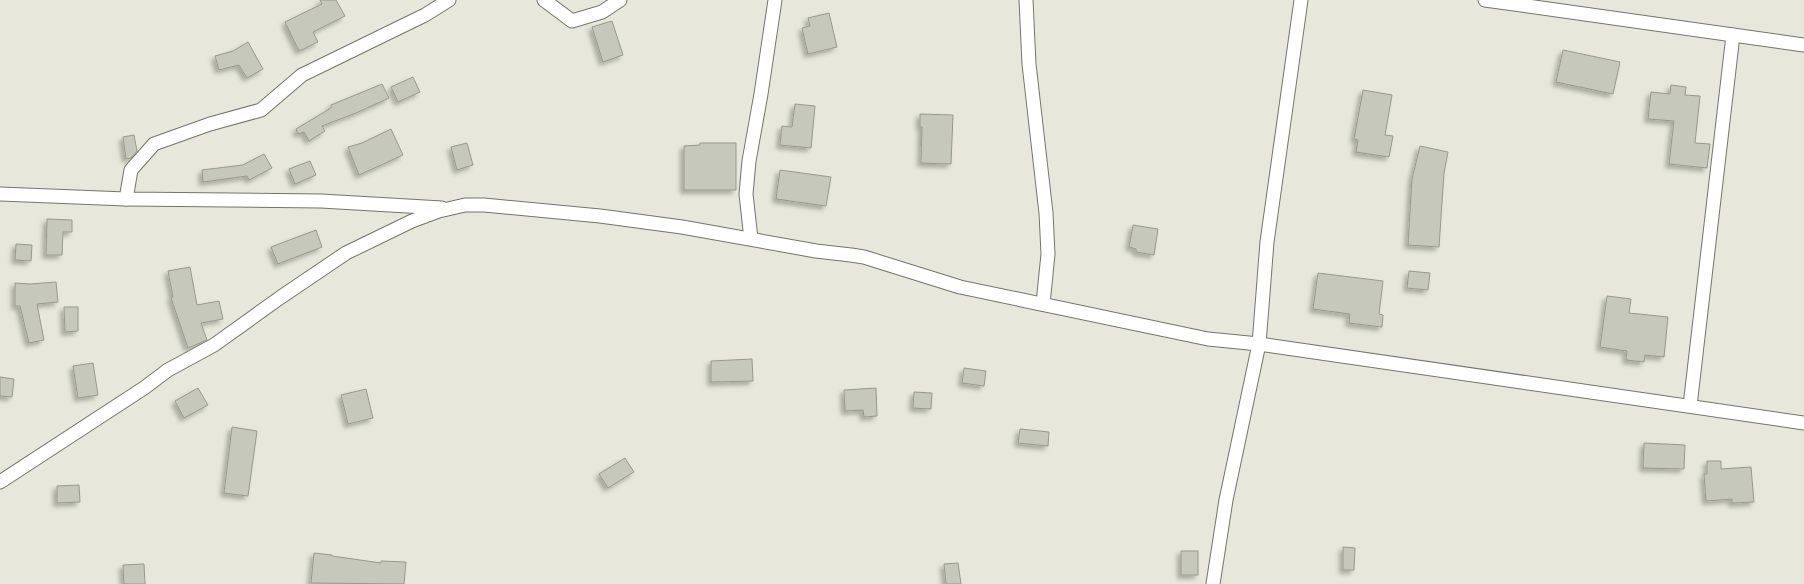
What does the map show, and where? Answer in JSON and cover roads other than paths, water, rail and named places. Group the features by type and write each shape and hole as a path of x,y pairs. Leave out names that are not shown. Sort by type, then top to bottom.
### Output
{"street":[{"path":"126,199 131,170 154,144 210,124 261,110 302,75 425,15 449,0"},
{"path":"544,0 572,21 602,12 620,0"},
{"path":"751,239 746,194 749,161 775,0"},
{"path":"1026,0 1029,64 1046,213 1048,254 1043,304"},
{"path":"1213,584 1226,500 1259,344 1267,242 1301,0"},
{"path":"1485,0 1804,45"},
{"path":"1690,406 1733,35"},
{"path":"0,194 126,199 321,201 451,208"},
{"path":"0,482 144,388 168,370 214,345 346,253 412,221 451,208 465,206 484,206 600,216 682,227 864,257 960,286 1208,339 1259,344 1804,422"}]}
